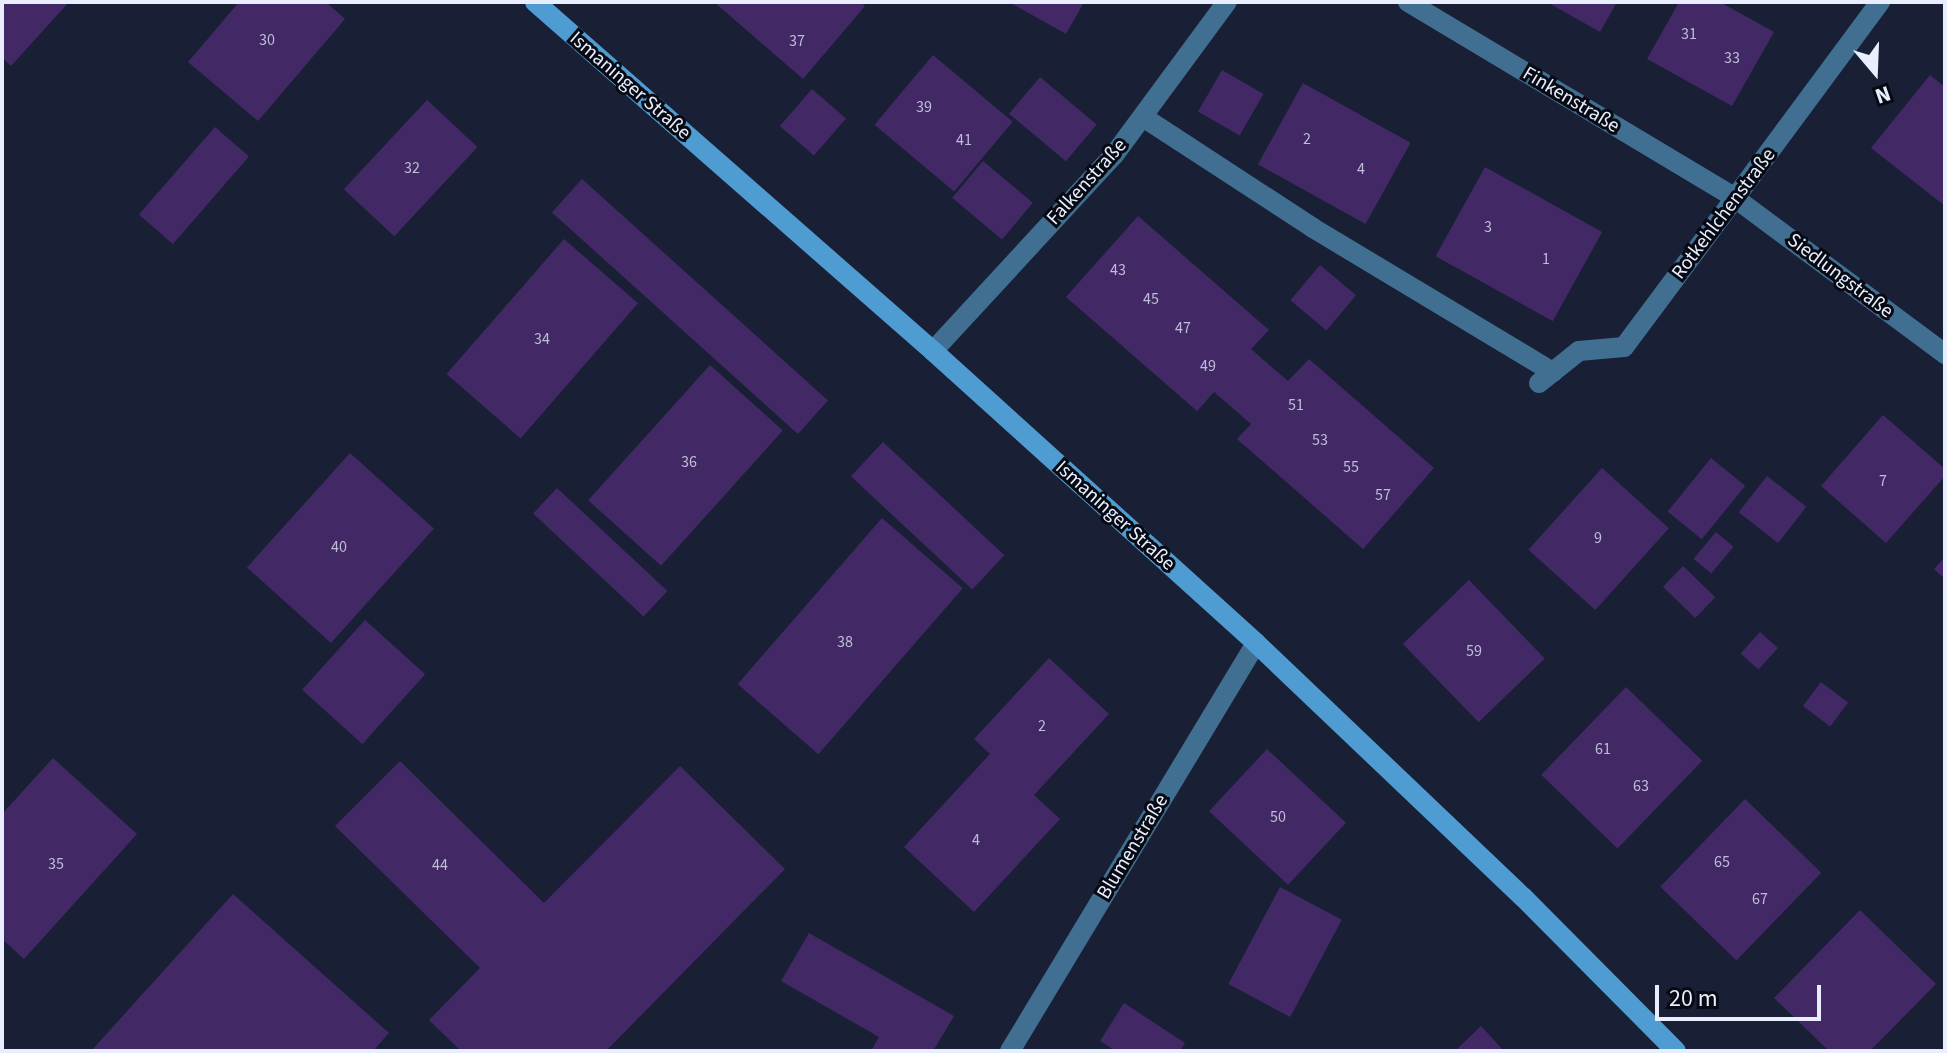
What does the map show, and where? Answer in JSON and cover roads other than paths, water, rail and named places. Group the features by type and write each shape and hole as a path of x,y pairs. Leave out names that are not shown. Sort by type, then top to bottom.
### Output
{"main road":[{"name":"Ismaninger Straße","path":"535,2 933,351 1256,643 1523,897 1676,1051"}],"street":[{"name":"Falkenstraße","path":"933,351 1114,155 1227,2"},
{"name":"Finkenstraße","path":"1408,2 1735,198"},
{"name":"Rotkehlchenstraße","path":"1143,117 1546,377 1579,351 1624,347 1880,2"},
{"name":"Siedlungstraße","path":"1735,198 1945,354"},
{"name":"Blumenstraße","path":"1010,1051 1256,643"}]}
